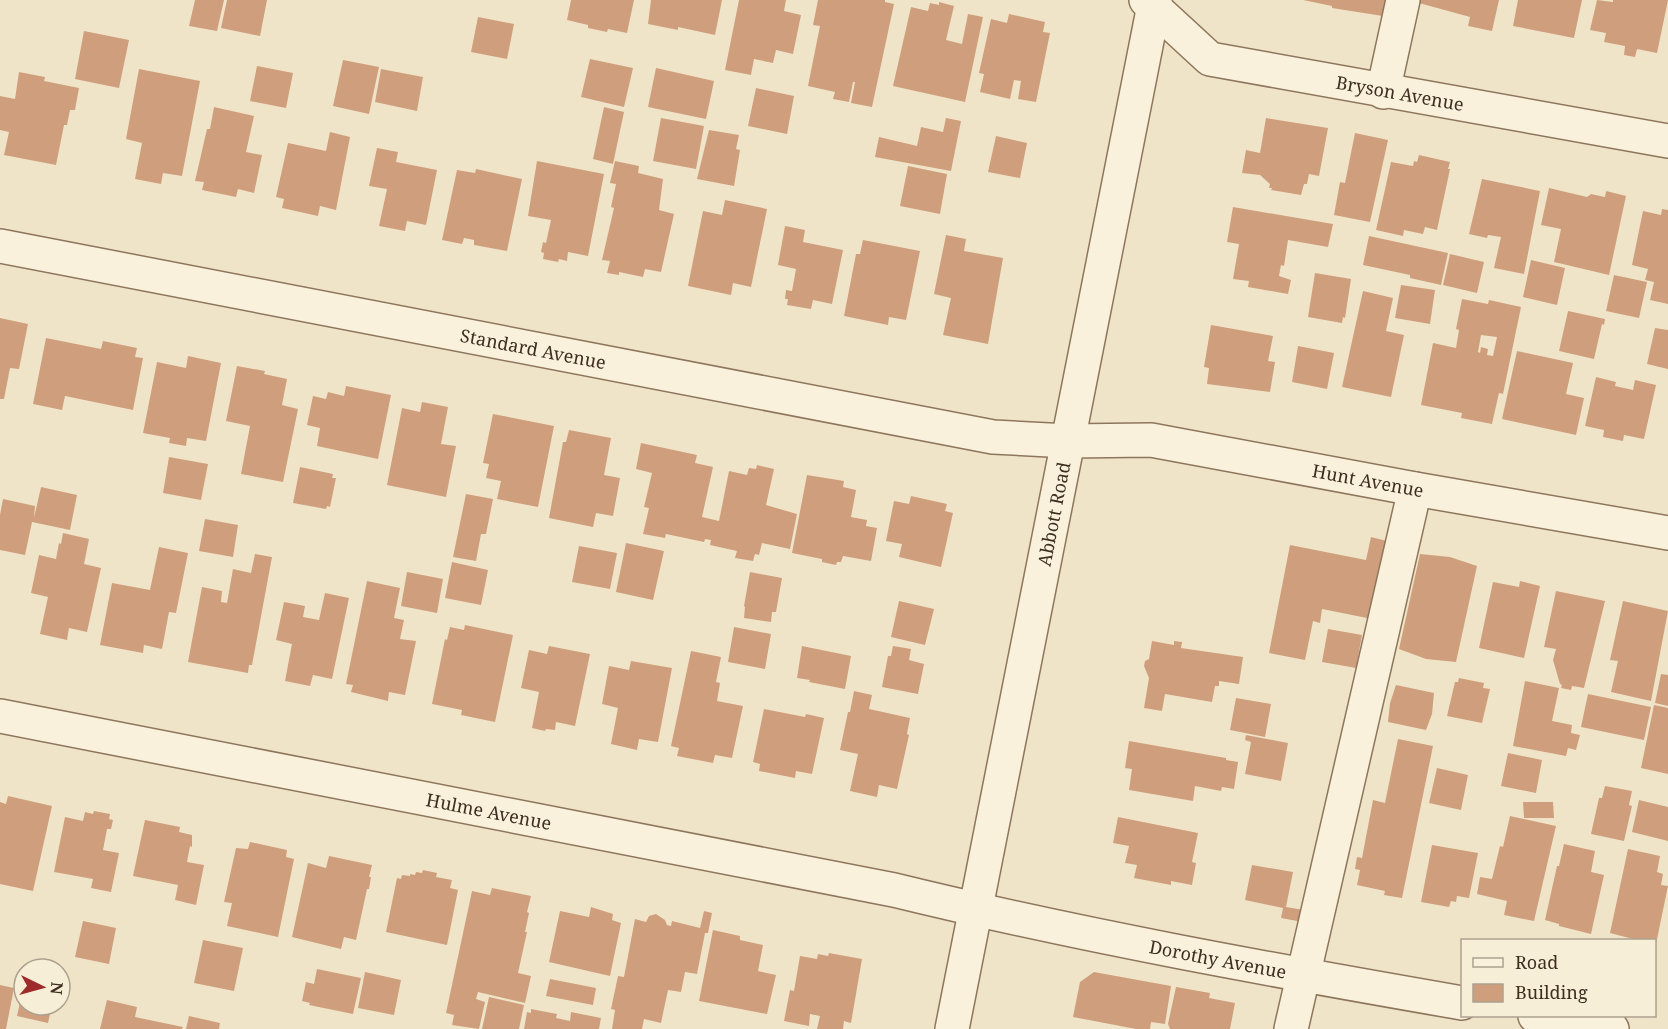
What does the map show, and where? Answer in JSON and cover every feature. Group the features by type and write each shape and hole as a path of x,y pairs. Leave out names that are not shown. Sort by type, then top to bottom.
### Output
{"street":[{"path":"1383,92 1403,0"},
{"name":"Bryson Avenue","path":"1151,2 1210,59 1383,92 1668,141"},
{"name":"Abbott Road","path":"952,1029 1068,441 1151,2"},
{"name":"Standard Avenue","path":"0,246 993,437 1068,441"},
{"name":"Hunt Avenue","path":"1068,441 1151,440 1668,533"},
{"path":"1292,1029 1415,489"},
{"name":"Hulme Avenue","path":"0,717 894,890 976,910"},
{"name":"Dorothy Avenue","path":"976,910 1303,975 1461,1003"},
{"path":"1541,1017 1612,1029"}],"building":[{"path":"195,0 224,0 217,31 189,26"},
{"path":"227,0 267,0 260,36 221,28"},
{"path":"571,0 634,0 627,33 588,28 588,25 567,20"},
{"path":"651,0 722,0 715,35 678,27 678,30 648,24"},
{"path":"739,0 786,0 784,11 801,15 793,54 776,50 773,63 754,59 751,75 725,70"},
{"path":"818,0 885,0 885,2 894,4 872,107 851,103 855,82 853,82 849,102 833,99 835,92 808,86 820,26 813,25"},
{"path":"1303,0 1392,0 1389,17 1332,8 1332,6"},
{"path":"1419,0 1499,0 1492,31 1468,26 1470,17 1419,3"},
{"path":"1518,0 1582,0 1574,38 1513,26"},
{"path":"1597,0 1613,2 1613,0 1668,0 1657,53 1637,49 1635,57 1624,55 1625,46 1604,42 1606,33 1590,30"},
{"path":"939,2 954,6 946,40 962,44 968,14 983,17 965,102 893,86 911,7 928,11 930,3 939,5"},
{"path":"1009,14 1045,22 1043,32 1050,33 1036,102 1018,99 1021,81 1014,80 1010,99 980,92 984,74 979,73 991,19 1007,23"},
{"path":"478,17 514,24 507,59 471,52"},
{"path":"84,31 129,40 119,88 75,79"},
{"path":"590,59 633,68 624,107 581,97"},
{"path":"343,60 379,67 369,114 333,106"},
{"path":"257,66 293,73 286,108 250,101"},
{"path":"656,68 714,81 706,119 648,107"},
{"path":"139,69 200,81 182,176 163,173 161,184 135,179 142,143 126,139"},
{"path":"381,69 423,77 417,111 375,102"},
{"path":"19,72 45,77 44,81 79,88 75,110 70,110 67,125 64,125 56,165 4,155 9,132 0,130 0,96 15,99"},
{"path":"756,88 794,96 787,134 748,126"},
{"path":"214,107 254,116 246,152 262,155 254,193 238,189 236,197 202,190 204,182 195,181"},
{"path":"604,107 624,112 613,164 593,159"},
{"path":"661,118 704,126 696,169 653,161"},
{"path":"946,118 961,121 951,171 875,157 879,137 917,146 921,127 943,132"},
{"path":"1266,118 1328,128 1319,176 1309,174 1301,195 1271,190 1270,184 1260,175 1242,173 1246,150 1260,153"},
{"path":"709,130 739,135 736,149 740,150 734,186 697,179"},
{"path":"330,132 350,137 336,210 320,206 318,216 282,208 284,199 276,197 288,143 326,151"},
{"path":"1355,133 1388,140 1370,222 1334,215 1340,182 1345,183"},
{"path":"996,136 1027,143 1020,178 988,172"},
{"path":"377,148 398,152 396,162 437,170 426,225 407,221 405,231 379,226 387,189 369,186"},
{"path":"1419,155 1450,162 1437,230 1425,227 1423,234 1404,230 1403,236 1376,230 1391,162 1413,166"},
{"path":"537,161 604,174 588,256 568,252 567,261 543,259 544,253 541,252 543,242 546,243 551,220 528,216"},
{"path":"615,161 639,166 638,173 663,179 659,210 674,214 661,272 645,269 643,277 619,272 619,275 607,273 610,261 602,260 614,208 611,207 616,184 610,183"},
{"path":"908,166 947,174 940,214 900,206"},
{"path":"476,169 522,179 507,251 474,245 474,240 464,238 462,244 442,240 457,170 475,173"},
{"path":"1482,179 1540,191 1524,274 1494,268 1501,237 1488,235 1487,238 1469,234"},
{"path":"1549,188 1587,197 1591,194 1605,197 1606,191 1626,196 1609,275 1554,262 1561,229 1541,225"},
{"path":"725,200 767,209 751,287 733,283 731,295 688,286 703,211 722,215"},
{"path":"1233,207 1333,224 1328,247 1288,240 1284,266 1281,265 1279,276 1291,280 1288,294 1248,287 1249,281 1233,279 1239,244 1227,242"},
{"path":"1662,209 1668,210 1668,304 1650,300 1654,282 1645,280 1648,269 1632,265 1643,211 1661,215"},
{"path":"785,226 805,230 803,242 843,250 832,304 813,300 811,309 787,305 786,290 792,291 796,269 778,265"},
{"path":"946,235 966,239 964,251 1003,258 988,344 943,335 951,298 934,294"},
{"path":"1369,236 1448,253 1441,285 1410,278 1410,275 1363,265"},
{"path":"863,240 920,251 906,320 889,317 888,325 844,316 856,254 860,254"},
{"path":"1450,254 1484,262 1477,293 1443,285"},
{"path":"1531,260 1565,268 1557,305 1523,297"},
{"path":"1315,273 1351,279 1345,318 1343,317 1342,323 1308,317"},
{"path":"1614,275 1647,282 1639,318 1606,311"},
{"path":"1401,285 1435,290 1430,324 1395,318"},
{"path":"1363,291 1393,298 1386,331 1404,335 1391,397 1342,387"},
{"path":"1462,299 1488,304 1489,300 1521,307 1503,394 1499,393 1492,424 1461,418 1462,413 1421,405 1433,343 1456,348 1459,330 1456,329","holes":["1481,335 1497,337 1493,356 1487,355 1488,349 1481,347 1480,353 1478,352"]},
{"path":"1568,311 1605,319 1594,359 1559,351"},
{"path":"0,318 28,324 19,369 10,368 4,399 0,399"},
{"path":"1211,325 1273,336 1268,361 1275,362 1270,392 1207,384 1209,368 1204,367"},
{"path":"1655,328 1668,330 1668,369 1647,364"},
{"path":"46,338 101,349 103,341 137,348 135,357 143,358 133,410 65,396 62,410 33,404"},
{"path":"1298,346 1334,353 1327,389 1292,382"},
{"path":"1517,351 1573,363 1566,394 1584,398 1576,435 1502,419"},
{"path":"188,356 221,363 206,441 187,438 186,446 169,443 170,438 143,433 157,362 186,368"},
{"path":"237,366 265,371 264,374 287,379 282,405 298,409 283,482 241,474 250,426 226,421"},
{"path":"1596,377 1616,382 1615,386 1633,390 1635,380 1656,385 1644,439 1624,435 1623,441 1603,437 1604,430 1585,426"},
{"path":"346,386 391,395 378,459 317,446 320,428 307,425 313,396 326,399 328,392 344,396"},
{"path":"422,402 448,407 441,444 456,446 446,497 387,485 402,408 420,412"},
{"path":"493,414 554,426 538,507 497,499 501,481 486,478 489,464 483,463"},
{"path":"569,430 611,438 604,475 620,478 613,516 596,513 593,527 549,518 563,442 566,442"},
{"path":"641,443 697,455 695,463 713,467 702,517 719,521 729,471 747,475 749,468 756,469 757,465 774,469 766,505 797,514 790,549 762,543 759,555 755,554 753,561 735,558 737,551 710,545 711,540 705,539 704,542 666,534 665,538 643,534 649,508 644,507 652,473 636,469"},
{"path":"169,457 208,464 201,500 163,493"},
{"path":"300,467 333,474 332,478 336,478 330,507 327,506 326,509 293,503"},
{"path":"807,475 844,481 843,487 856,490 851,517 867,520 866,526 877,528 871,561 843,556 841,562 837,562 836,565 822,562 822,559 792,553"},
{"path":"41,487 77,495 70,530 32,522 25,555 0,550 0,515 3,499 35,506 34,518"},
{"path":"466,494 493,499 486,534 481,534 476,561 453,557"},
{"path":"911,496 947,504 945,511 953,513 941,567 899,557 902,544 886,541 894,501 909,504"},
{"path":"205,519 238,525 233,557 199,551"},
{"path":"63,533 89,539 84,564 101,568 87,632 69,628 67,640 40,634 48,597 31,593 39,555 56,559"},
{"path":"1371,537 1387,541 1372,619 1322,609 1320,623 1313,621 1305,660 1269,653 1290,545 1366,560"},
{"path":"626,543 664,551 653,600 616,592"},
{"path":"579,546 617,553 610,589 572,582"},
{"path":"159,547 188,553 176,613 169,612 162,649 144,645 143,653 100,645 112,583 150,590"},
{"path":"255,554 272,557 252,665 249,665 248,673 188,662 202,587 222,591 221,602 227,603 233,569 251,573"},
{"path":"1420,554 1450,557 1477,566 1456,662 1426,659 1399,649"},
{"path":"452,562 488,570 481,605 445,598"},
{"path":"407,572 443,579 437,613 401,606"},
{"path":"750,572 782,578 776,612 772,612 771,622 744,618"},
{"path":"367,581 400,588 394,618 404,620 400,639 416,641 405,695 389,692 388,701 351,692 353,685 346,684"},
{"path":"1520,581 1540,586 1524,658 1479,648 1493,582 1519,587"},
{"path":"1556,591 1605,601 1584,688 1572,686 1571,690 1561,688 1553,660 1556,649 1544,647"},
{"path":"325,593 349,598 332,679 313,675 310,686 285,681 292,644 276,640 284,602 305,606 303,617 319,620"},
{"path":"899,601 934,609 925,645 891,637"},
{"path":"1623,601 1668,611 1651,701 1611,692 1618,661 1610,660"},
{"path":"465,625 513,635 495,722 461,715 462,710 432,704 445,639 447,640 450,627 464,630"},
{"path":"734,627 771,634 765,669 728,662"},
{"path":"1328,629 1362,635 1356,668 1322,662"},
{"path":"1152,641 1174,645 1174,641 1182,642 1181,648 1243,657 1239,684 1219,681 1219,686 1215,686 1212,702 1165,694 1162,711 1144,708 1149,678 1144,666 1145,661 1149,659"},
{"path":"549,646 590,654 575,726 556,722 555,730 546,729 545,731 532,728 539,692 521,688 529,650 547,654"},
{"path":"802,646 851,656 845,689 797,678"},
{"path":"893,646 911,649 909,660 924,664 918,694 882,687 888,656 891,656"},
{"path":"691,651 721,657 716,682 720,683 717,701 743,706 732,758 715,755 713,763 677,756 679,748 671,746"},
{"path":"631,661 672,668 658,742 639,739 637,750 611,744 618,708 602,704 609,666 629,670"},
{"path":"1661,674 1668,675 1668,706 1655,703"},
{"path":"1459,678 1484,683 1483,688 1490,689 1482,723 1447,716 1455,682 1458,682"},
{"path":"1525,681 1559,688 1552,721 1572,725 1571,733 1580,735 1576,750 1568,748 1566,756 1513,746"},
{"path":"1396,685 1434,693 1432,714 1426,730 1388,722 1390,703"},
{"path":"854,691 872,695 869,709 910,718 907,734 909,735 897,789 879,785 877,797 850,791 858,754 840,750"},
{"path":"1588,694 1651,707 1644,740 1581,727"},
{"path":"1236,698 1271,704 1265,737 1230,730"},
{"path":"1654,705 1668,708 1668,774 1641,768"},
{"path":"764,709 805,717 806,714 824,718 812,774 796,771 795,778 759,771 760,764 753,762"},
{"path":"1246,735 1288,743 1281,781 1245,774 1251,742 1245,740"},
{"path":"1398,739 1433,746 1402,898 1384,895 1385,891 1357,885 1360,870 1355,869 1357,857 1362,858 1373,800 1385,803"},
{"path":"1129,741 1238,762 1234,789 1222,787 1221,791 1195,786 1193,801 1129,790 1132,769 1125,768"},
{"path":"1508,753 1542,760 1536,793 1501,786"},
{"path":"1437,768 1468,775 1461,810 1429,803"},
{"path":"1605,786 1632,791 1629,805 1632,806 1624,841 1591,834 1599,798 1602,798"},
{"path":"8,796 52,806 33,891 0,884 0,802 6,804"},
{"path":"1639,800 1668,807 1668,841 1632,832"},
{"path":"1523,802 1553,802 1554,818 1524,818"},
{"path":"94,811 110,814 109,819 113,820 111,829 107,829 103,850 119,853 111,892 91,888 93,879 54,872 65,817 83,821 85,812 93,814"},
{"path":"1510,816 1556,826 1534,921 1504,915 1507,901 1477,894 1480,877 1492,879"},
{"path":"1118,817 1198,833 1192,862 1196,863 1192,885 1171,881 1171,885 1134,878 1137,865 1125,863 1129,846 1113,843"},
{"path":"145,820 180,827 179,832 192,835 192,847 190,846 187,862 204,865 196,905 175,900 178,885 133,876"},
{"path":"250,842 287,850 286,857 294,859 278,937 227,926 232,903 224,902 236,848 248,849"},
{"path":"1564,844 1595,851 1591,872 1604,875 1591,934 1545,920"},
{"path":"1432,845 1478,853 1469,898 1457,896 1456,902 1451,901 1449,907 1421,902"},
{"path":"1628,849 1660,856 1657,872 1663,874 1661,885 1668,886 1656,944 1656,939 1633,939 1610,933"},
{"path":"329,856 372,865 369,889 367,889 356,940 344,937 341,949 292,937 308,863 326,868"},
{"path":"1252,865 1293,872 1286,907 1310,911 1308,923 1281,918 1283,908 1245,900"},
{"path":"423,870 437,873 436,877 452,880 450,888 458,890 447,945 386,932 397,878 401,879 402,875 415,875 416,872 422,873"},
{"path":"492,888 531,896 527,912 529,913 525,932 527,932 518,973 531,976 525,1003 478,992 476,999 485,1002 479,1029 452,1025 454,1015 446,1013 472,891 490,895"},
{"path":"591,907 613,914 612,920 621,923 610,976 549,962 560,911 589,917"},
{"path":"704,911 712,913 708,933 705,933 697,974 685,972 681,992 668,990 661,1023 644,1019 642,1029 612,1029 615,1010 611,1009 618,976 624,977 635,919 646,922 649,916 656,914 665,920 667,925 671,926 672,921 700,928"},
{"path":"83,921 116,928 109,964 75,957"},
{"path":"713,930 740,936 740,940 763,945 758,971 776,975 767,1014 699,1001"},
{"path":"203,940 243,948 234,991 194,983"},
{"path":"829,953 862,959 851,1023 844,1021 843,1029 817,1029 820,1016 810,1014 809,1026 784,1021 790,990 794,991 800,956 817,959 818,954 828,956"},
{"path":"317,969 361,978 353,1014 309,1005 310,1003 302,1001 306,982 314,984"},
{"path":"365,972 401,980 394,1015 358,1008"},
{"path":"1094,972 1171,986 1165,1024 1151,1022 1150,1029 1136,1029 1073,1017 1080,982"},
{"path":"550,979 596,988 593,1005 546,996"},
{"path":"0,985 12,988 12,998 6,1029 0,1029"},
{"path":"1176,987 1210,993 1209,998 1235,1003 1230,1029 1170,1029 1168,1024"},
{"path":"489,997 524,1005 519,1029 482,1029"},
{"path":"107,1000 137,1007 135,1017 183,1027 182,1029 100,1029"},
{"path":"531,1009 557,1014 556,1018 570,1021 571,1012 601,1018 599,1029 524,1029 527,1012 531,1013"},
{"path":"189,1016 220,1023 219,1029 186,1029"},
{"path":"21,1017 49,1017 48,1023"}]}
